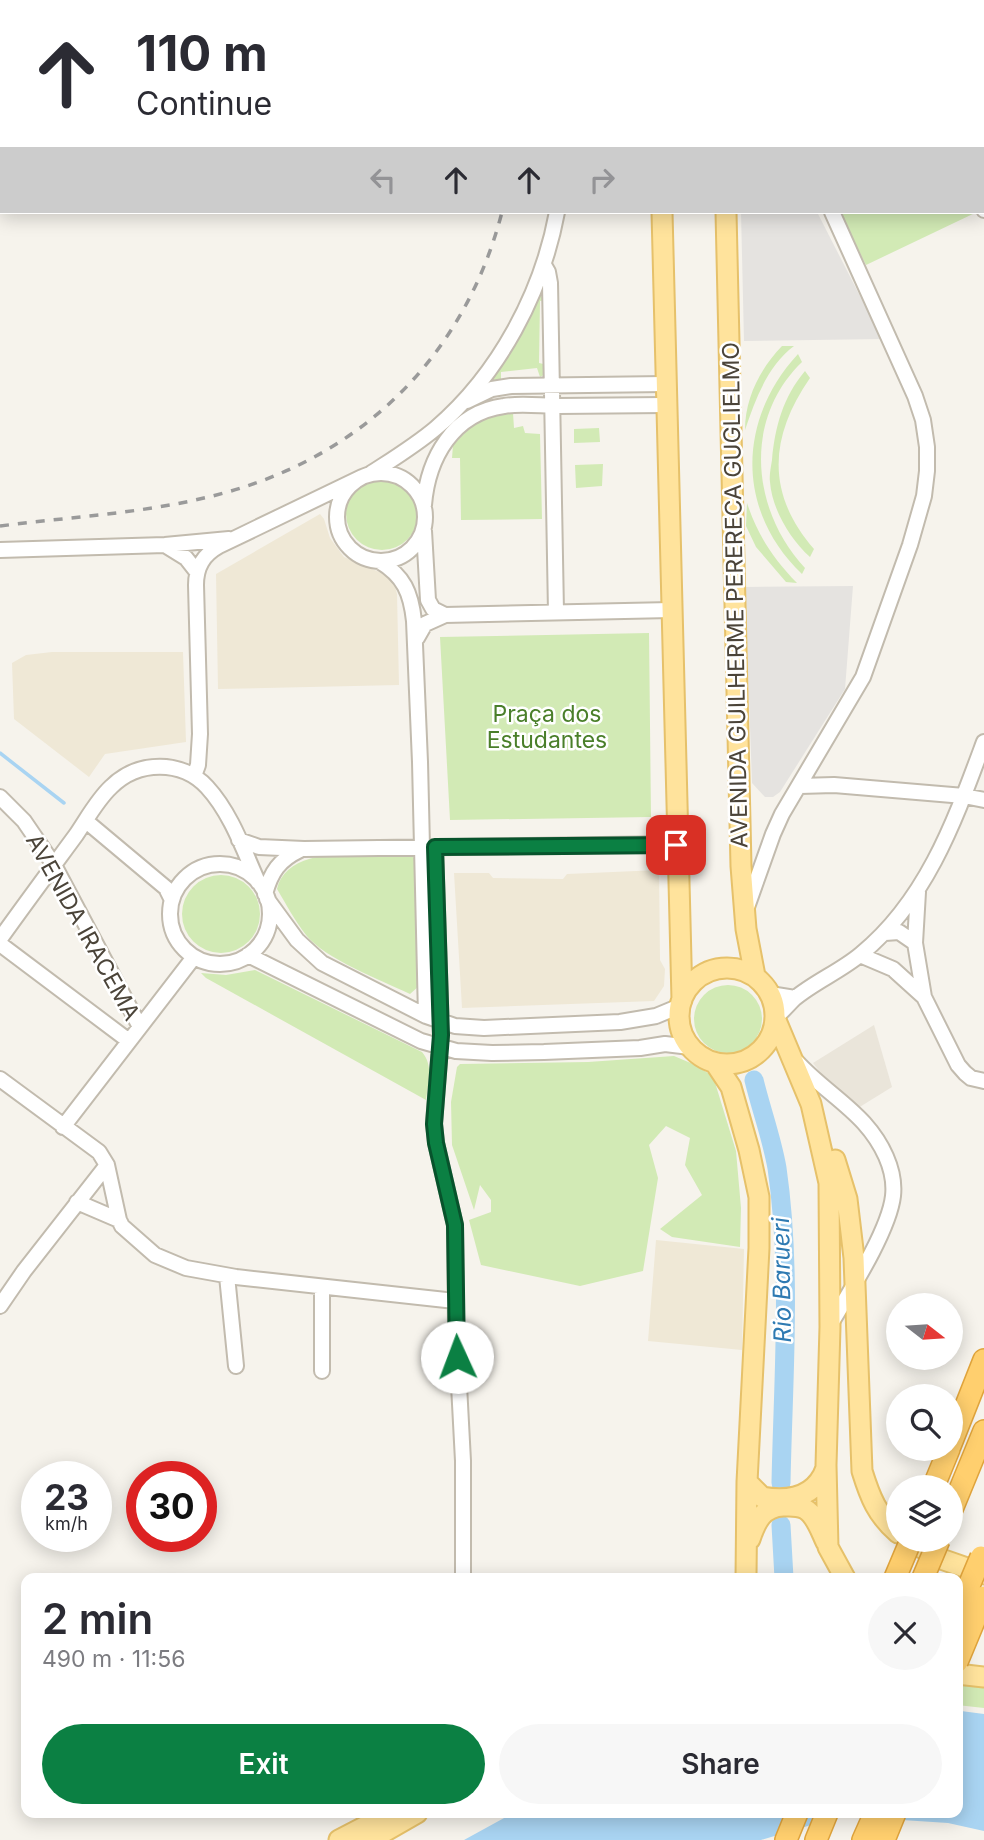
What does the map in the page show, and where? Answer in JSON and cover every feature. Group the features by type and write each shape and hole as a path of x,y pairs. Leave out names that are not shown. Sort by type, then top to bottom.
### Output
{"highway":[{"path":"963,1413 984,1360"},
{"path":"963,1483 984,1431"},
{"path":"963,1599 984,1548"},
{"path":"897,1573 905,1552"},
{"path":"925,1573 934,1552"},
{"path":"963,1648 984,1597"},
{"path":"786,1840 795,1818"},
{"path":"816,1840 825,1818"},
{"path":"863,1840 872,1818"},
{"path":"884,1840 893,1818"}],"main road":[{"path":"662,214 681,1003 679,1018 681,1031 690,1047 704,1059 731,1065 753,1057 769,1040 775,1018"},
{"name":"AVENIDA GUILHERME PERERECA GUGLIELMO","path":"726,214 741,866 755,976"},
{"path":"681,1003 695,981 710,971 733,968 755,976 770,994 775,1018 817,1125 829,1182 828,1547"},
{"path":"715,1063 731,1087 759,1197 759,1248 747,1482 746,1573"},
{"path":"796,1066 824,1123 847,1199 855,1282 862,1471 871,1500 886,1523"},
{"path":"747,1482 762,1497 775,1499 801,1496 813,1490 822,1479 827,1465"},
{"path":"746,1553 754,1526 761,1516 772,1507 794,1506 807,1510 818,1525 842,1573"},
{"path":"930,1552 944,1560 984,1574"},
{"path":"963,1662 984,1664"},
{"path":"963,1675 984,1677"},
{"path":"339,1840 381,1818"},
{"path":"370,1840 408,1818"}],"street":[{"path":"194,776 198,765 200,734 197,572 206,555 234,538 366,475 414,445 458,407 510,338 544,265 557,214"},
{"path":"748,906 773,834 863,677 910,545 924,496 927,447 923,420 915,396 833,214"},
{"path":"544,265 550,283 556,612"},
{"path":"458,407 492,389 665,384"},
{"path":"445,615 433,609 428,600 424,505 432,464 443,444 462,423 482,412 501,407 665,405"},
{"path":"424,505 415,488 404,478 386,472 366,475 344,493 337,517 340,532 349,547 362,557 379,561 395,559 407,552 417,543 424,529"},
{"path":"306,504 325,506 337,517"},
{"path":"0,550 164,545 234,538"},
{"path":"164,545 186,558 197,572"},
{"path":"379,561 400,576 408,590 416,643 441,1023 434,1124 455,1225 455,1301 462,1421 463,1573"},
{"path":"416,643 423,625 445,615 671,610"},
{"path":"775,1018 795,998 860,955 885,933 918,892 939,855 984,742"},
{"path":"817,757 821,774 834,785"},
{"path":"129,1041 0,942 111,787 139,770 166,767 194,776 217,800 263,892 269,913 266,932 248,955 221,964 204,962 183,947 173,932 170,914 172,900 186,878 208,866 218,864 248,873 263,892 297,940 315,958 441,1023 484,1028 620,1023 656,1016 681,1003"},
{"path":"800,786 834,785 984,800"},
{"name":"AVENIDA IRACEMA","path":"0,797 24,821 54,865 140,1027 64,1127"},
{"path":"86,821 166,888 172,900"},
{"path":"239,840 259,847 304,849 676,845"},
{"path":"426,1016 428,847"},
{"path":"263,892 275,868 285,858 304,849"},
{"path":"918,892 915,943 924,997 958,1065 971,1078 984,1081"},
{"path":"885,933 899,932 915,943"},
{"path":"248,955 421,1041 441,1048 492,1053 640,1048 665,1044 690,1047"},
{"path":"860,955 893,969 924,997"},
{"path":"140,1027 194,957"},
{"path":"770,994 795,998"},
{"path":"796,1066 864,1123 876,1137 892,1174 893,1196 886,1220 830,1326"},
{"path":"0,1079 99,1152 107,1165 119,1220"},
{"path":"0,1306 76,1202 107,1165"},
{"path":"76,1202 119,1220 142,1245 170,1262 227,1276 455,1301"},
{"path":"227,1276 236,1366"},
{"path":"322,1371 323,1287"}],"shaded area":[{"path":"741,214 818,214 882,339 744,341"},
{"path":"320,514 330,538 344,557 384,574 394,582 397,594 399,685 218,689 216,574"},
{"path":"853,586 845,689 780,792 773,797 765,797 752,783 745,587"},
{"path":"52,652 183,652 186,742 105,754 89,777 14,719 12,663 26,655"},
{"path":"659,870 660,960 665,969 664,986 654,1001 462,1008 454,873 489,873 493,878 563,879 567,874"},
{"path":"874,1025 892,1087 858,1108 827,1081 813,1063"},
{"path":"656,1240 744,1249 742,1350 648,1341"}],"green space":[{"path":"840,214 973,214 866,265"},
{"path":"546,284 547,300 540,301 539,363 548,365 546,374 540,377 537,368 501,372 501,380 488,384 515,346"},
{"path":"782,346 794,346 770,373 758,395 745,430 755,385"},
{"path":"798,354 802,362 783,385 770,410 763,437 761,465 773,519 787,545 805,568 802,574 780,549 765,522 756,494 752,465 755,436 764,407 778,380"},
{"path":"805,371 810,378 796,400 787,422 779,465 787,507 798,528 814,549 810,557 783,523 774,503 770,479 775,436 781,413 791,391"},
{"path":"513,413 514,428 523,426 525,433 540,434 542,519 461,520 460,458 452,458 453,445 479,422"},
{"path":"599,428 600,442 574,443 574,429"},
{"path":"603,464 602,486 576,488 575,465"},
{"path":"382,478 396,481 408,488 415,500 418,514 415,528 408,540 396,547 382,550 368,547 356,540 349,528 346,514 349,500 356,488 368,481"},
{"path":"747,503 767,546 797,583 786,582 756,547 746,526"},
{"name":"Praça dos Estudantes","path":"649,633 651,817 450,820 440,637"},
{"path":"409,853 415,859 419,986 410,994 354,968 315,944 298,924 277,889 284,874 297,864 313,858 333,854"},
{"path":"221,875 236,878 249,886 257,899 260,914 257,929 249,942 236,950 221,953 206,950 193,942 185,929 182,914 185,899 193,886 206,878"},
{"path":"255,970 422,1052 429,1069 426,1100 201,973 226,975"},
{"path":"728,985 741,988 752,995 759,1006 762,1019 759,1032 752,1043 741,1050 728,1053 715,1050 704,1043 697,1032 694,1019 697,1006 704,995 715,988"},
{"path":"674,1056 713,1076 736,1151 741,1208 740,1247 672,1237 660,1229 702,1195 685,1165 690,1138 666,1126 649,1145 658,1178 643,1271 580,1286 481,1265 469,1220 491,1212 491,1200 480,1185 474,1210 452,1145 451,1102 457,1067 460,1064 588,1062"},
{"path":"963,1679 984,1682 984,1708 963,1706"}],"water":[{"path":"963,1711 984,1714 984,1831 948,1823 872,1818 963,1818"},
{"path":"504,1818 834,1818 761,1840 464,1840"}],"waterway":[{"path":"0,753 64,803"},
{"name":"Rio Barueri","path":"754,1080 777,1168 782,1207 785,1326 781,1483"},
{"name":"Rio Barueri","path":"781,1525 784,1573"}],"railway":[{"path":"0,526 145,509 202,498 281,473 326,450 368,422 405,389 437,351 464,309 486,262 501,214"}],"route":[{"path":"457,1357 455,1225 434,1124 441,1035 435,847 676,845"}]}
